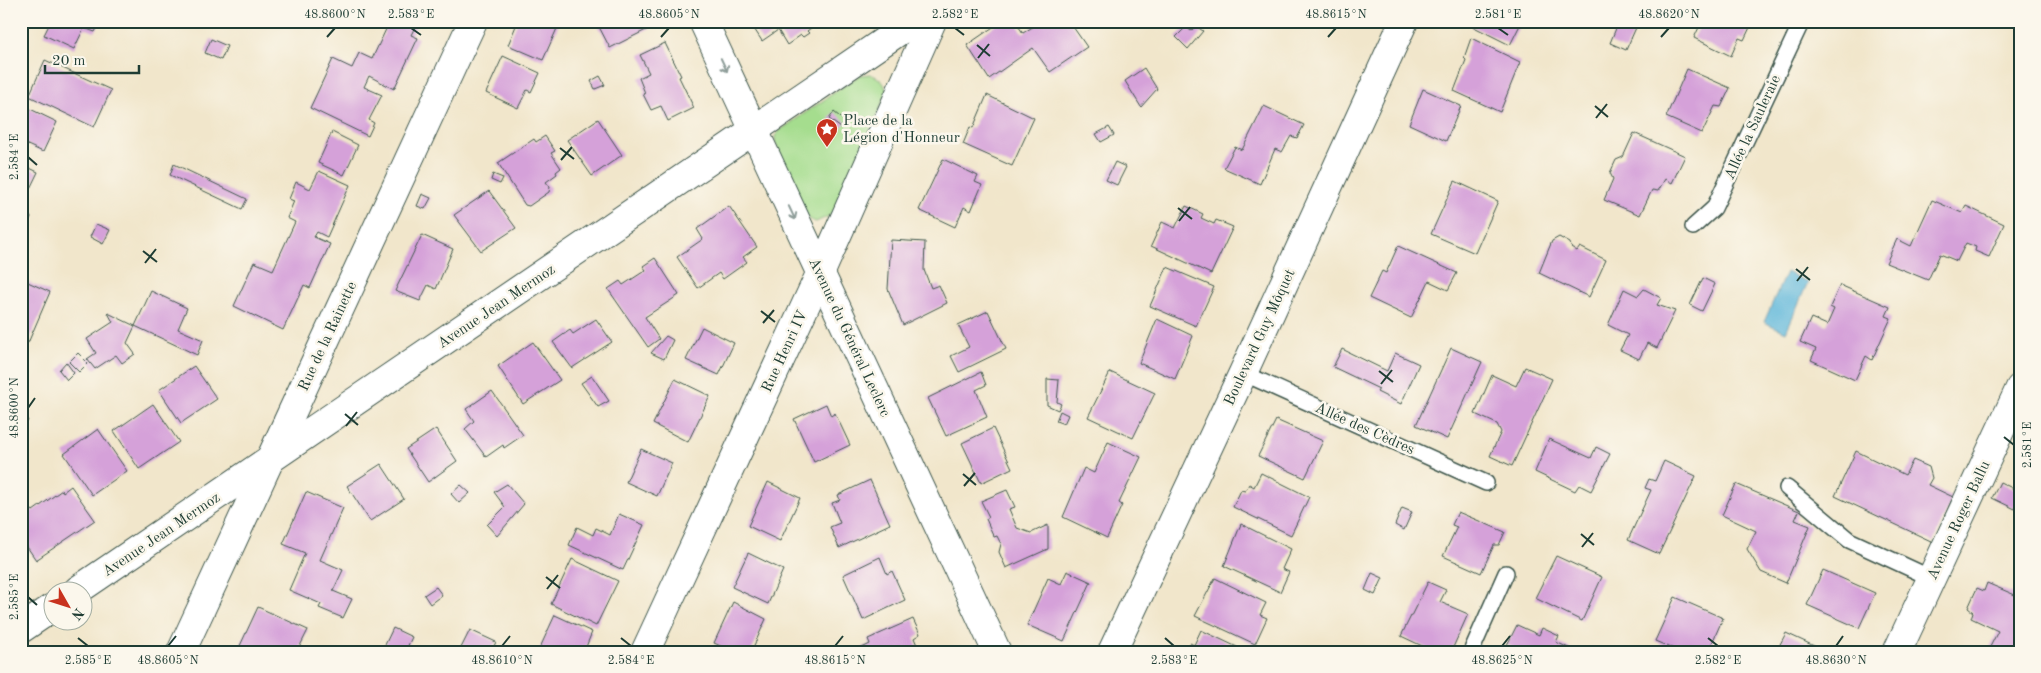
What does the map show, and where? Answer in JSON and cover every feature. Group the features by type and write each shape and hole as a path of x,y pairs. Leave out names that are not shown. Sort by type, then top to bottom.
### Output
{"street":[{"name":"Rue de la Rainette","path":"181,652 473,21"},
{"name":"Avenue du Général Leclerc","path":"703,21 997,652"},
{"name":"Avenue Jean Mermoz","path":"92,580 914,21"},
{"name":"Rue Henri IV","path":"645,652 820,274 932,21"},
{"name":"Boulevard Guy Môquet","path":"1112,652 1244,373 1404,21"},
{"name":"Avenue Roger Ballu","path":"1897,652 2020,388"},
{"path":"21,629 42,615"}],"lane":[{"name":"Allée la Sauleraie","path":"1693,227 1714,208 1802,21"},
{"name":"Allée des Cèdres","path":"1244,373 1486,483"},
{"path":"1787,488 1849,540 1931,578"},
{"path":"1471,652 1506,573"}],"green space":[{"path":"870,74 881,80 887,92 833,214 816,222 808,219 775,142 775,136 779,131 860,75"}],"water":[{"path":"1786,272 1808,282 1786,332 1764,322"}],"building":[{"path":"51,21 101,21 95,32 84,28 74,49 44,35"},
{"path":"385,21 418,21 411,35 418,38 394,89 369,76 364,87 382,95 369,120 374,123 368,136 310,108 333,59 352,68 359,53 372,59 388,25"},
{"path":"518,21 553,21 559,24 543,60 508,45"},
{"path":"596,21 650,21 652,27 610,48"},
{"path":"749,21 820,21 807,31 809,33 803,37 801,35 787,45 778,30 762,41"},
{"path":"1002,21 1015,21 1023,33 1042,21 1069,21 1087,47 1050,72 1033,48 989,79 967,45"},
{"path":"1472,21 1522,21 1510,45 1470,25"},
{"path":"1619,21 1639,21 1626,50 1610,43"},
{"path":"1702,21 1753,21 1744,40 1739,38 1731,56 1694,38"},
{"path":"1196,26 1203,31 1188,49 1176,37 1186,27 1191,31"},
{"path":"1471,38 1520,62 1500,112 1454,91 1466,60 1464,58"},
{"path":"211,39 227,46 221,60 205,53"},
{"path":"665,43 694,108 668,121 661,106 651,110 643,94 645,93 639,78 649,73 640,55"},
{"path":"503,56 540,73 531,92 527,90 518,108 486,93"},
{"path":"45,60 111,90 94,127 29,96"},
{"path":"1144,68 1157,89 1141,107 1125,81"},
{"path":"1687,69 1730,88 1721,107 1715,106 1702,133 1666,117"},
{"path":"600,76 605,85 595,89 591,81"},
{"path":"1423,89 1461,106 1446,141 1409,124"},
{"path":"987,95 1034,118 1012,166 963,144 970,127 973,128"},
{"path":"24,106 57,122 43,152 21,142 21,111"},
{"path":"1264,106 1304,125 1297,138 1291,136 1282,152 1275,149 1260,184 1224,168 1235,147 1242,150"},
{"path":"834,112 846,122 841,128 829,119"},
{"path":"598,119 622,155 592,176 567,140"},
{"path":"1109,127 1114,135 1101,142 1096,134"},
{"path":"332,132 358,145 344,175 318,163"},
{"path":"1634,133 1685,156 1672,183 1665,179 1658,191 1652,190 1640,215 1604,200 1613,179 1610,173 1616,160 1623,157"},
{"path":"545,136 555,151 551,153 561,168 556,172 557,174 546,182 550,187 549,192 529,206 525,205 498,163 534,139 536,142"},
{"path":"943,159 978,176 975,182 982,185 971,211 964,207 955,227 919,210"},
{"path":"1115,162 1126,167 1117,185 1106,180"},
{"path":"21,164 38,172 21,207"},
{"path":"174,164 247,199 242,209 170,175"},
{"path":"319,171 350,185 327,237 317,232 314,237 330,244 310,288 304,285 283,330 234,306 254,262 273,270 295,222 287,218 294,201 289,199 296,182 310,189"},
{"path":"493,174 503,178 500,184 491,180"},
{"path":"1455,181 1498,201 1475,253 1431,234"},
{"path":"489,191 516,228 481,251 454,215"},
{"path":"422,194 431,198 425,209 417,206"},
{"path":"1932,200 1962,213 1966,206 2004,224 1989,257 1975,251 1976,247 1966,243 1957,261 1940,254 1928,280 1886,263 1897,239 1911,246"},
{"path":"729,206 757,247 743,257 747,262 723,279 719,273 698,288 677,257 703,239 697,229"},
{"path":"1186,206 1203,214 1201,218 1214,224 1216,220 1233,227 1211,274 1151,246 1162,222 1175,228"},
{"path":"21,212 31,217 21,239"},
{"path":"96,224 110,230 103,244 90,237"},
{"path":"422,235 453,249 436,289 428,285 420,301 395,291"},
{"path":"1559,237 1570,243 1571,247 1577,251 1580,247 1606,260 1589,297 1539,273 1552,241"},
{"path":"891,240 925,242 924,270 931,288 939,285 947,303 903,325 888,289"},
{"path":"1398,246 1457,273 1448,290 1429,281 1411,318 1369,298 1382,271 1386,273"},
{"path":"655,258 679,295 645,317 659,339 648,347 608,289 620,281 623,285 646,270 643,266"},
{"path":"1167,267 1214,287 1196,326 1150,306"},
{"path":"1703,278 1715,284 1702,311 1690,305"},
{"path":"21,279 50,292 28,343 21,340"},
{"path":"1840,285 1890,307 1886,316 1891,318 1872,360 1866,356 1855,380 1811,360 1816,349 1800,342 1811,318 1827,325 1834,309 1830,307"},
{"path":"1624,289 1638,296 1644,289 1661,298 1657,305 1675,311 1657,348 1647,343 1639,359 1620,350 1628,335 1608,325"},
{"path":"151,291 187,308 178,329 203,340 197,355 135,326"},
{"path":"988,311 1006,349 959,372 951,356 969,347 958,325"},
{"path":"108,313 135,326 127,343 135,354 122,363 116,355 95,369 87,359 96,353 87,339 113,322"},
{"path":"596,319 612,342 572,368 553,342 570,330 573,334"},
{"path":"1157,319 1193,336 1175,379 1139,363"},
{"path":"702,327 734,343 719,375 686,360"},
{"path":"666,336 673,340 664,359 651,353"},
{"path":"533,342 560,380 523,404 498,366"},
{"path":"1451,348 1482,362 1447,439 1416,425"},
{"path":"1342,349 1387,371 1395,353 1419,364 1401,404 1377,392 1379,389 1333,367"},
{"path":"78,353 88,363 79,372 69,362"},
{"path":"66,362 74,373 67,380 59,370"},
{"path":"194,366 217,399 181,423 159,390"},
{"path":"1525,367 1552,379 1512,466 1490,456 1501,432 1497,424 1475,414 1492,375 1516,386"},
{"path":"981,372 986,385 976,390 987,417 946,436 928,398"},
{"path":"1110,372 1155,393 1133,438 1088,417"},
{"path":"592,376 609,401 598,407 581,383"},
{"path":"675,379 710,396 688,442 653,424"},
{"path":"1047,379 1059,380 1057,402 1061,404 1058,410 1047,405"},
{"path":"492,391 523,435 504,448 503,445 486,457 465,429 474,421 466,409"},
{"path":"153,404 179,442 139,469 114,431"},
{"path":"826,404 831,416 835,413 850,445 814,462 794,419"},
{"path":"1060,411 1068,415 1064,424 1056,421"},
{"path":"23,413 28,421 21,427 21,415"},
{"path":"1276,420 1323,441 1305,478 1258,456"},
{"path":"993,428 1012,468 981,483 962,443"},
{"path":"98,429 127,471 92,495 64,454"},
{"path":"436,429 457,461 428,482 406,449"},
{"path":"1549,439 1591,458 1596,447 1610,454 1591,491 1579,485 1575,491 1535,472"},
{"path":"1108,442 1141,457 1119,503 1122,505 1107,538 1063,517 1084,468 1094,473"},
{"path":"641,449 672,463 657,496 626,482"},
{"path":"1856,451 1905,475 1913,460 1929,467 1932,478 1928,485 1953,497 1933,542 1835,496"},
{"path":"1664,461 1696,476 1659,554 1628,540 1651,490 1645,488 1649,479 1655,481"},
{"path":"381,464 404,499 370,521 347,486"},
{"path":"1261,473 1309,497 1291,535 1233,507 1241,490 1245,491 1249,484 1254,487"},
{"path":"870,480 890,524 839,548 830,527 840,523 832,503 840,500 838,495"},
{"path":"768,482 800,498 780,541 748,526"},
{"path":"2000,482 2020,492 2020,500 2015,509 1992,498"},
{"path":"507,484 524,504 497,536 487,525 505,507 494,492"},
{"path":"1736,484 1799,511 1795,520 1810,526 1786,583 1761,572 1747,549 1756,531 1722,515"},
{"path":"461,485 470,493 459,503 451,494"},
{"path":"71,486 95,520 36,560 21,538 23,516"},
{"path":"1007,490 1015,507 1009,509 1017,528 1031,533 1048,525 1048,549 1006,568 999,552 1001,544 997,536 994,537 986,519 989,517 981,501"},
{"path":"306,492 343,508 320,560 343,570 333,591 352,599 343,618 319,608 321,604 289,590 305,553 283,544"},
{"path":"1402,508 1412,512 1404,530 1395,525"},
{"path":"1458,512 1505,532 1499,545 1494,545 1481,573 1443,556 1457,527 1452,525"},
{"path":"619,514 644,525 623,570 569,545 577,527 593,535 596,528 610,535"},
{"path":"1241,524 1291,549 1282,569 1289,572 1280,592 1224,566"},
{"path":"748,553 783,570 768,604 732,587"},
{"path":"1556,556 1602,577 1582,621 1535,598"},
{"path":"880,557 887,574 892,571 905,600 863,620 843,575"},
{"path":"572,559 618,581 596,626 551,604"},
{"path":"1823,570 1875,593 1859,628 1807,605"},
{"path":"1067,571 1091,582 1064,641 1027,625 1048,578 1061,584"},
{"path":"1372,573 1383,578 1375,595 1365,590"},
{"path":"1215,578 1266,603 1260,615 1267,618 1255,644 1195,616"},
{"path":"1428,582 1446,590 1440,602 1468,614 1451,652 1435,652 1401,636"},
{"path":"1987,583 2015,595 2020,606 2020,652 1995,652 1989,649 1998,631 1971,618 1973,612 1968,608 1977,588 1984,591"},
{"path":"436,587 442,595 430,604 424,595"},
{"path":"1675,597 1723,618 1708,652 1681,652 1655,641"},
{"path":"733,602 766,619 751,652 734,652 714,643"},
{"path":"258,607 308,630 297,652 247,652 239,648"},
{"path":"555,615 592,632 584,652 538,652"},
{"path":"913,619 920,634 914,638 920,652 859,652 858,650 870,644 868,639"},
{"path":"1517,625 1539,635 1542,628 1559,636 1556,642 1577,652 1513,652 1515,648 1507,645"},
{"path":"393,628 412,637 405,652 395,652 384,647"},
{"path":"470,630 496,642 491,652 469,652 461,648"},
{"path":"1201,630 1237,647 1234,652 1185,652 1190,643 1194,645"},
{"path":"1786,633 1827,652 1776,652"}],"place":[{"name":"Place de la Légion d'Honneur","path":"827,148"}]}
